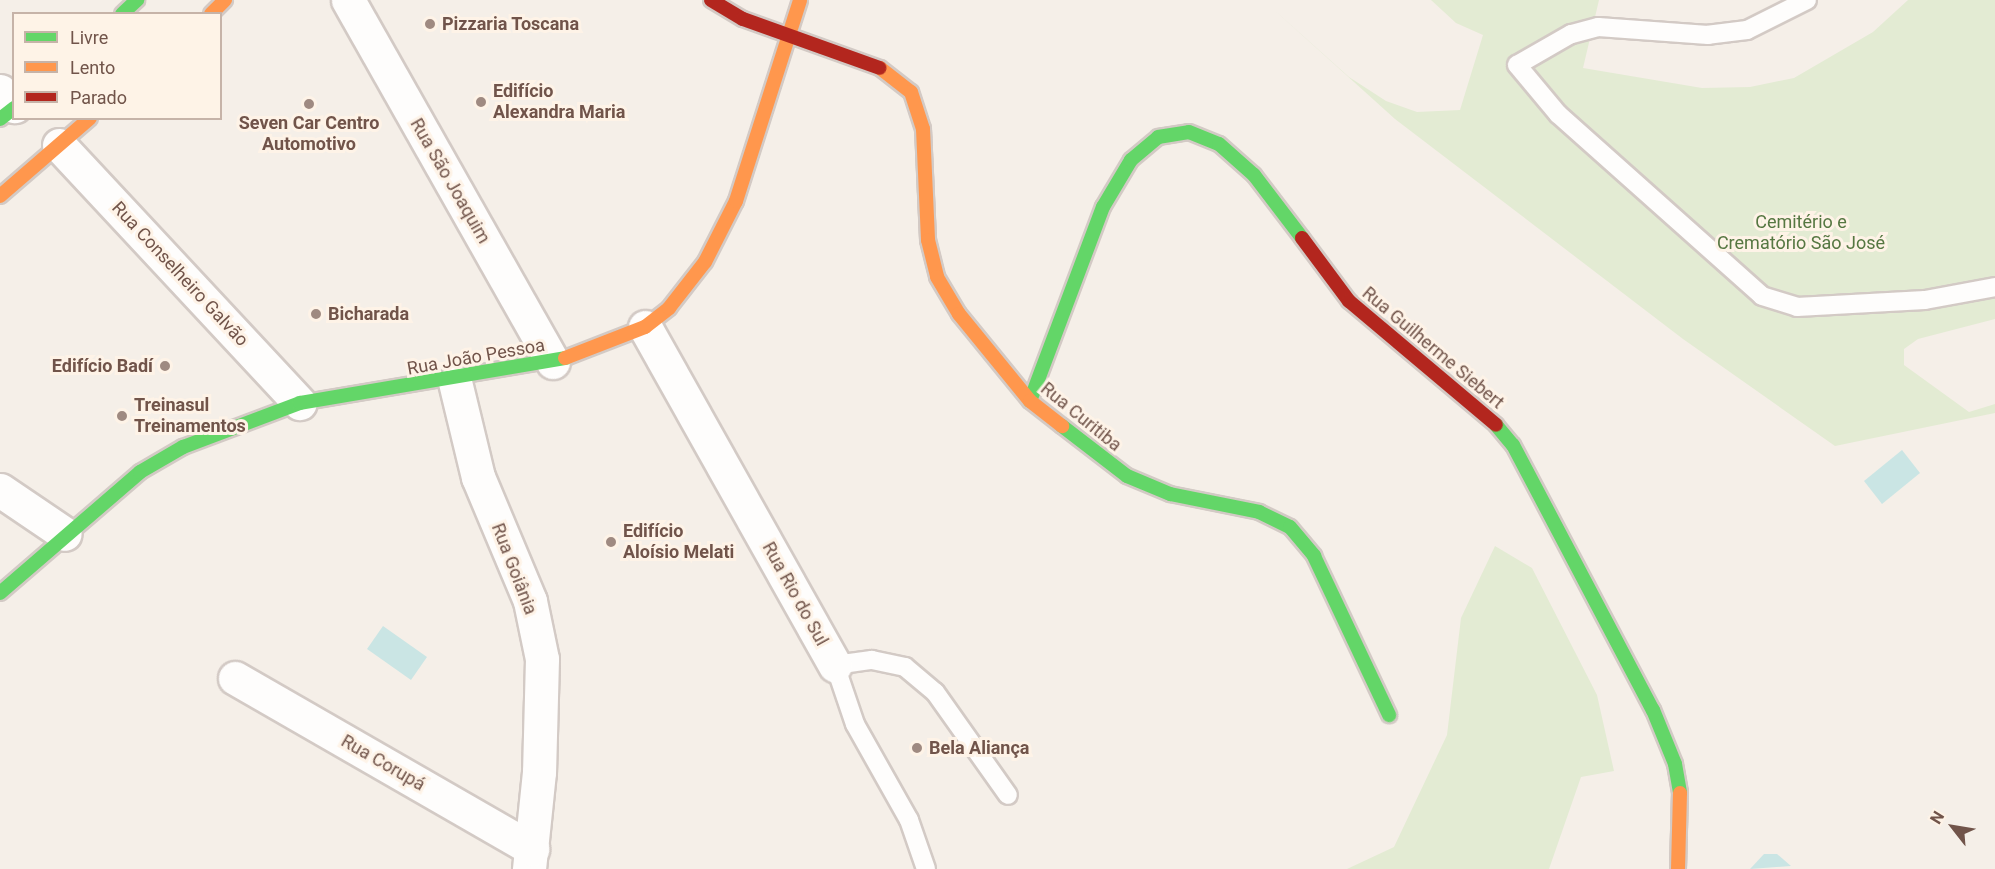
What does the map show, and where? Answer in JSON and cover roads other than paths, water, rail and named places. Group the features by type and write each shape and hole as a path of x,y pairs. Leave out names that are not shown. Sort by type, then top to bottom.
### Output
{"street":[{"path":"124,12 137,0"},
{"path":"213,12 225,0"},
{"name":"Rua São Joaquim","path":"348,0 553,362"},
{"name":"Rua Curitiba","path":"711,0 743,19 789,33 887,70 911,92 922,129 928,240 937,278 958,314 1030,401 1127,476 1170,494 1259,512 1290,527 1314,556 1389,715"},
{"name":"Rua João Pessoa","path":"0,593 65,534 140,472 183,447 300,403 455,382 553,362 645,327 669,308 705,262 726,221 800,0"},
{"path":"0,92 12,105"},
{"path":"0,119 12,109"},
{"path":"0,196 88,120"},
{"name":"Rua Guilherme Siebert","path":"1030,401 1103,207 1131,160 1158,137 1189,132 1219,144 1254,175 1349,301 1482,411 1513,445 1653,710 1675,764 1681,803 1678,869"},
{"name":"Rua Conselheiro Galvão","path":"59,145 300,403"},
{"name":"Rua Rio do Sul","path":"645,327 835,665"},
{"name":"Rua Goiânia","path":"455,382 478,477 530,601 542,659 530,859"},
{"path":"0,490 65,534"},
{"name":"Rua Corupá","path":"235,678 530,859"}],"lane":[{"path":"1807,0 1747,30 1708,35 1598,27 1570,34 1517,65 1558,114 1762,296 1797,308 1925,300 1995,287"},
{"path":"835,665 872,660 905,667 935,692 1008,795"},
{"name":"Rua Rio do Sul","path":"835,665 855,724 909,820 926,869"}],"water":[{"path":"1902,450 1920,473 1882,504 1864,481"},
{"path":"383,626 427,657 411,680 367,649"},
{"path":"1764,854 1777,854 1791,866 1750,869"}],"place":[{"name":"Pizzaria Toscana","path":"430,24"},
{"name":"Edifício Alexandra Maria","path":"481,102"},
{"name":"Seven Car Centro Automotivo","path":"309,104"},
{"name":"Bicharada","path":"316,314"},
{"name":"Edifício Badí","path":"165,366"},
{"name":"Treinasul Treinamentos","path":"122,416"},
{"name":"Edifício Aloísio Melati","path":"611,542"},
{"name":"Bela Aliança","path":"917,748"}],"park label":[{"name":"Cemitério e Crematório São José","path":"1801,233"}]}
